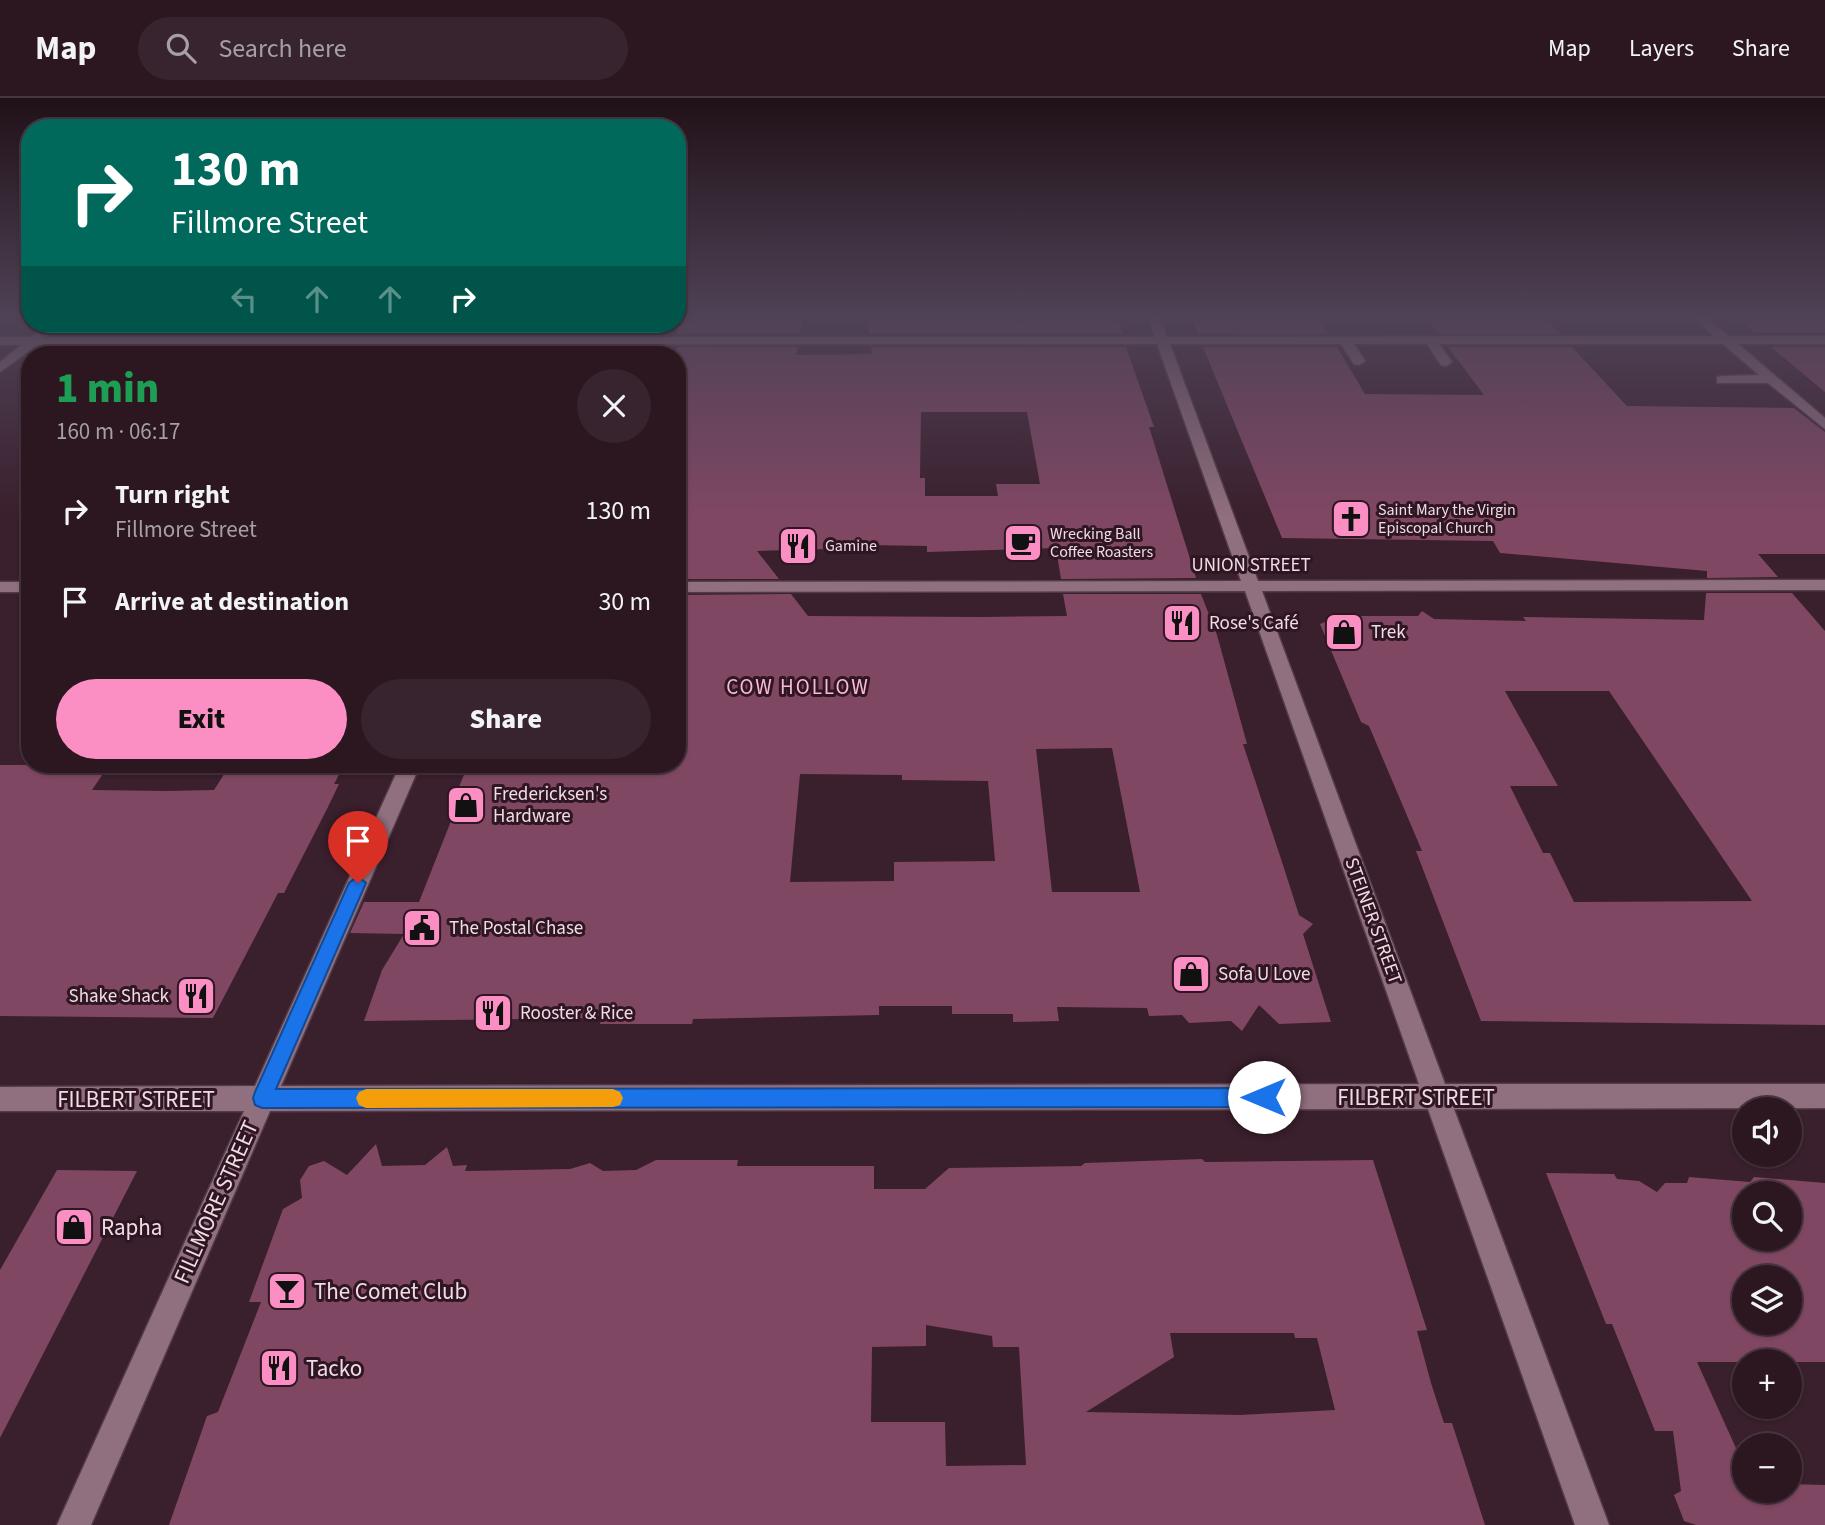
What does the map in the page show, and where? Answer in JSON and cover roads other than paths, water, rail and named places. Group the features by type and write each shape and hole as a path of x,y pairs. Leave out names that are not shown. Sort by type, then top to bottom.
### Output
{"street":[{"name":"STEINER STREET","path":"1178,385 1592,1525"},
{"path":"1778,385 1825,425"},
{"name":"UNION STREET","path":"686,587 1825,585"},
{"path":"0,587 21,587"},
{"name":"FILLMORE STREET","path":"74,1525 406,773"},
{"name":"FILBERT STREET","path":"0,1099 1825,1096"}],"place":[{"name":"Saint Mary the Virgin Episcopal Church","path":"1351,519"},
{"name":"Wrecking Ball Coffee Roasters","path":"1023,543"},
{"name":"Gamine","path":"798,546"},
{"name":"Rose's Café","path":"1182,623"},
{"name":"Trek","path":"1344,632"},
{"name":"Fredericksen's Hardware","path":"466,805"},
{"name":"The Postal Chase","path":"422,928"},
{"name":"Sofa U Love","path":"1191,974"},
{"name":"Shake Shack","path":"196,996"},
{"name":"Rooster & Rice","path":"493,1013"},
{"name":"Rapha","path":"74,1227"},
{"name":"The Comet Club","path":"287,1291"},
{"name":"Tacko","path":"279,1368"}],"district":[{"name":"COW HOLLOW","path":"798,687"}]}
